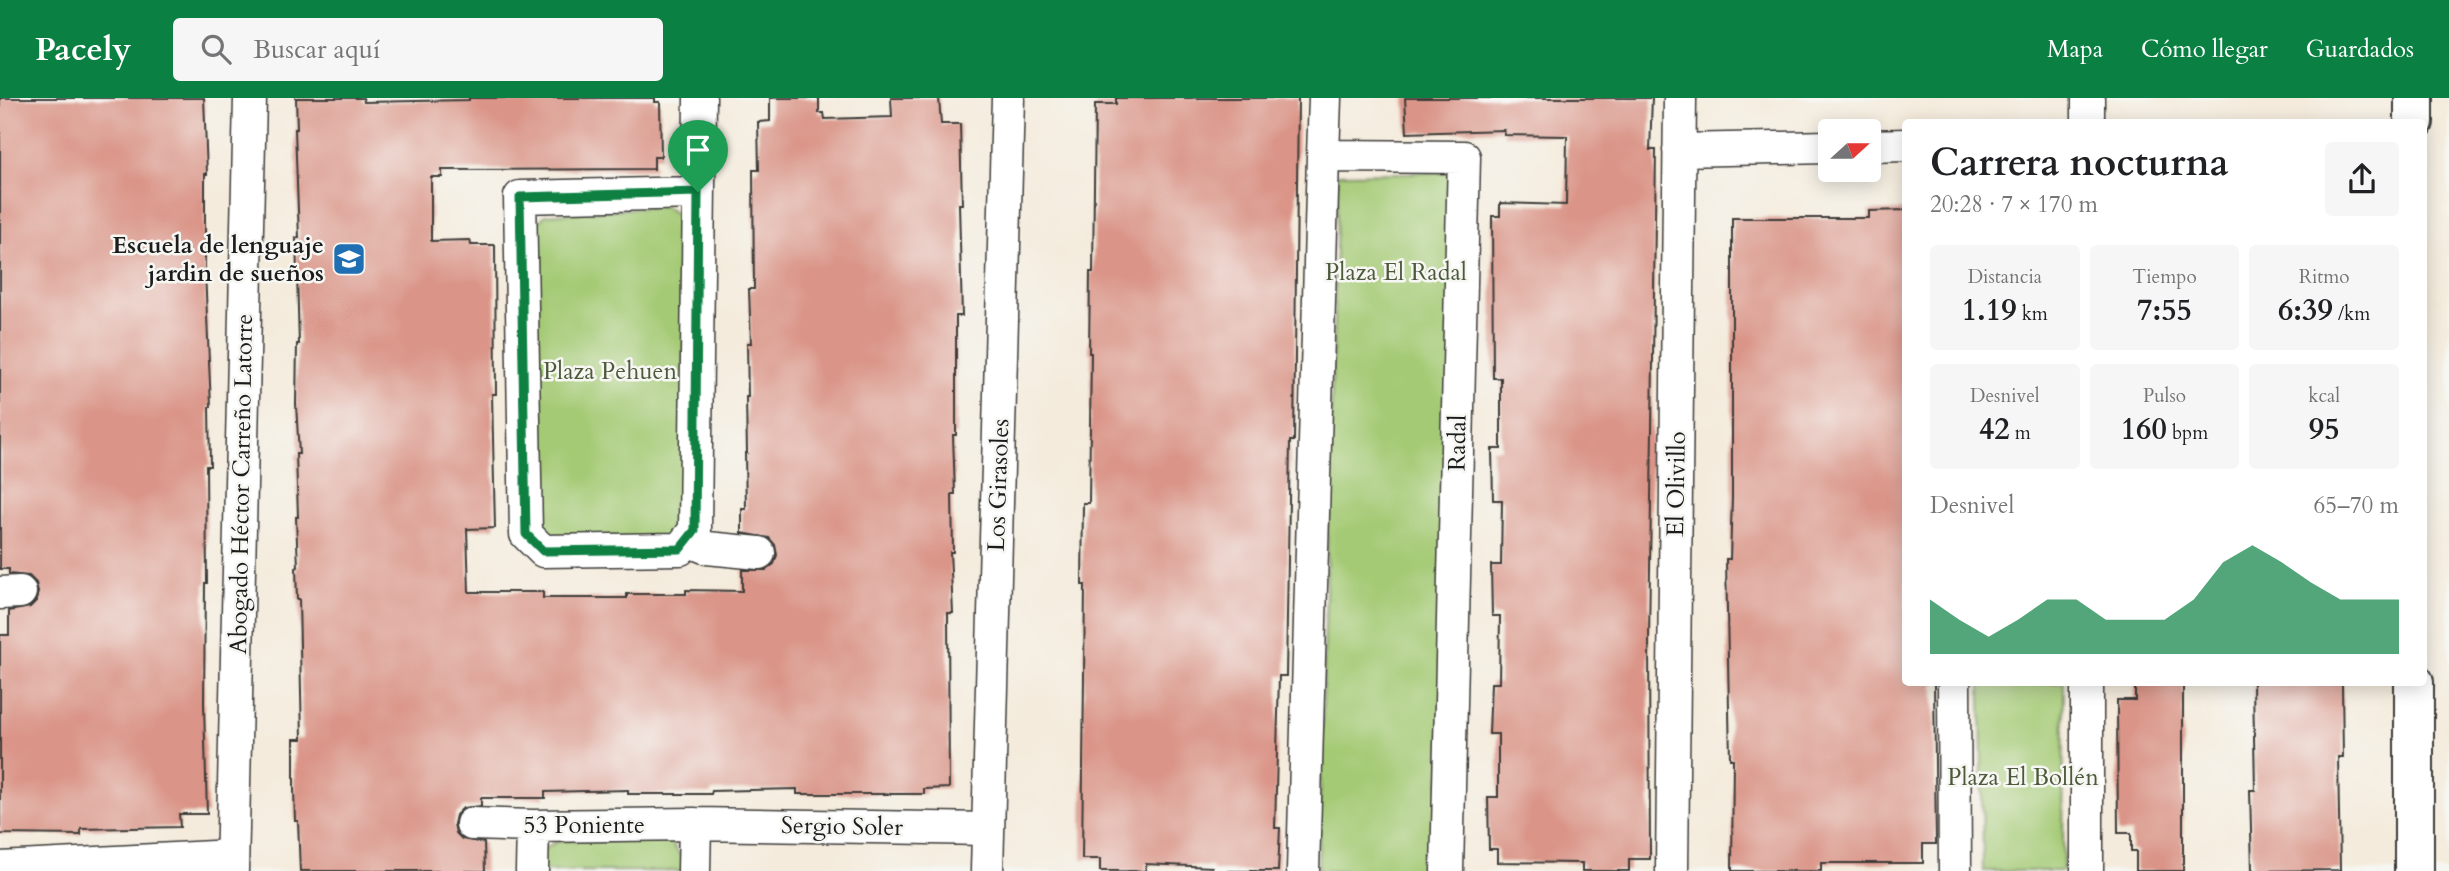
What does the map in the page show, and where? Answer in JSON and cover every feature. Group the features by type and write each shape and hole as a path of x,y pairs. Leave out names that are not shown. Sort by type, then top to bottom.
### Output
{"street":[{"name":"Abogado Héctor Carreño Latorre","path":"232,863 250,98"},
{"path":"684,544 695,530 700,98"},
{"name":"Los Girasoles","path":"987,871 1008,98"},
{"path":"1303,871 1325,98"},
{"name":"El Olivillo","path":"1672,871 1679,98"},
{"path":"2088,98 2088,119"},
{"path":"2414,98 2414,119"},
{"path":"1881,146 1902,145"},
{"path":"1679,150 1818,147"},
{"name":"Radal","path":"1323,156 1465,158 1447,871"},
{"path":"698,192 520,197 526,534 543,551 684,544 759,553"},
{"path":"1954,686 1955,871"},
{"path":"2087,686 2087,871"},
{"path":"2414,686 2414,871"},
{"name":"53 Poniente","path":"472,824 695,824"},
{"path":"694,871 695,824"},
{"name":"Sergio Soler","path":"695,824 988,829"},
{"path":"532,871 533,826"},
{"path":"0,868 232,863"}],"green space":[{"name":"Plaza El Radal","path":"1460,172 1437,871 1318,871 1338,174"},
{"name":"Plaza Pehuen","path":"665,206 685,221 685,516 668,539 554,541 536,526 535,227 545,215"},
{"name":"Plaza El Bollén","path":"1981,686 2064,686 2063,871 1983,871"},
{"path":"670,840 683,860 683,871 541,871 541,850 558,841"}],"building":[{"path":"0,98 204,98 207,174 205,271 211,407 210,466 206,466 204,705 207,814 179,814 180,827 81,829 81,835 0,834 0,635 9,635 9,611 30,607 36,601 38,592 36,583 29,576 9,574 9,569 0,569"},
{"path":"296,98 363,98 364,102 469,98 655,98 655,102 660,102 661,157 654,157 654,169 442,170 442,177 431,177 431,241 470,240 471,245 495,245 496,394 492,394 495,528 467,529 469,592 543,592 543,598 627,598 627,594 686,594 686,590 742,591 742,570 766,570 774,564 777,555 775,545 769,538 742,533 742,509 746,509 747,343 751,343 749,289 754,289 753,170 759,170 758,122 770,121 770,98 819,98 819,113 824,113 825,119 892,117 891,98 939,98 941,124 960,124 962,204 959,204 962,316 956,316 956,435 953,435 955,494 952,494 953,552 950,552 953,613 948,613 949,788 924,789 924,794 797,794 797,789 712,791 711,794 628,794 628,790 545,792 545,798 481,798 481,806 463,808 456,815 454,824 456,833 462,839 484,843 485,871 300,871 294,790 294,739 302,739 296,568 296,454 299,454 296,404 299,344 296,238 299,238"},
{"path":"1116,98 1298,98 1294,441 1290,441 1286,676 1279,676 1275,828 1280,828 1278,871 1212,871 1212,867 1146,864 1146,871 1100,871 1100,859 1082,859 1085,585 1082,585 1083,503 1089,503 1090,272 1093,272 1095,104 1116,104"},
{"path":"1405,98 1652,98 1650,150 1656,150 1649,638 1650,859 1629,859 1629,871 1582,871 1582,863 1497,862 1497,849 1489,849 1488,797 1498,797 1498,734 1489,734 1491,683 1499,683 1500,616 1492,616 1491,565 1501,565 1502,500 1493,500 1492,449 1501,449 1501,378 1493,378 1492,216 1500,216 1500,203 1566,205 1567,136 1504,135 1504,130 1407,133"},
{"path":"1902,210 1902,686 1934,686 1936,844 1923,844 1923,863 1821,863 1821,871 1732,871 1733,759 1730,759 1726,559 1730,559 1732,498 1732,218 1869,218 1869,211"},
{"path":"2135,686 2183,686 2183,871 2136,871 2136,851 2131,851 2131,833 2118,833 2117,700 2135,700"},
{"path":"2253,686 2342,686 2343,757 2338,757 2340,870 2252,871 2250,790 2255,790"}],"place":[{"name":"Escuela de lenguaje jardin de sueños","path":"349,259"}],"route":[{"path":"698,192 695,530 680,549 543,551 526,534 520,197 698,192"}]}
